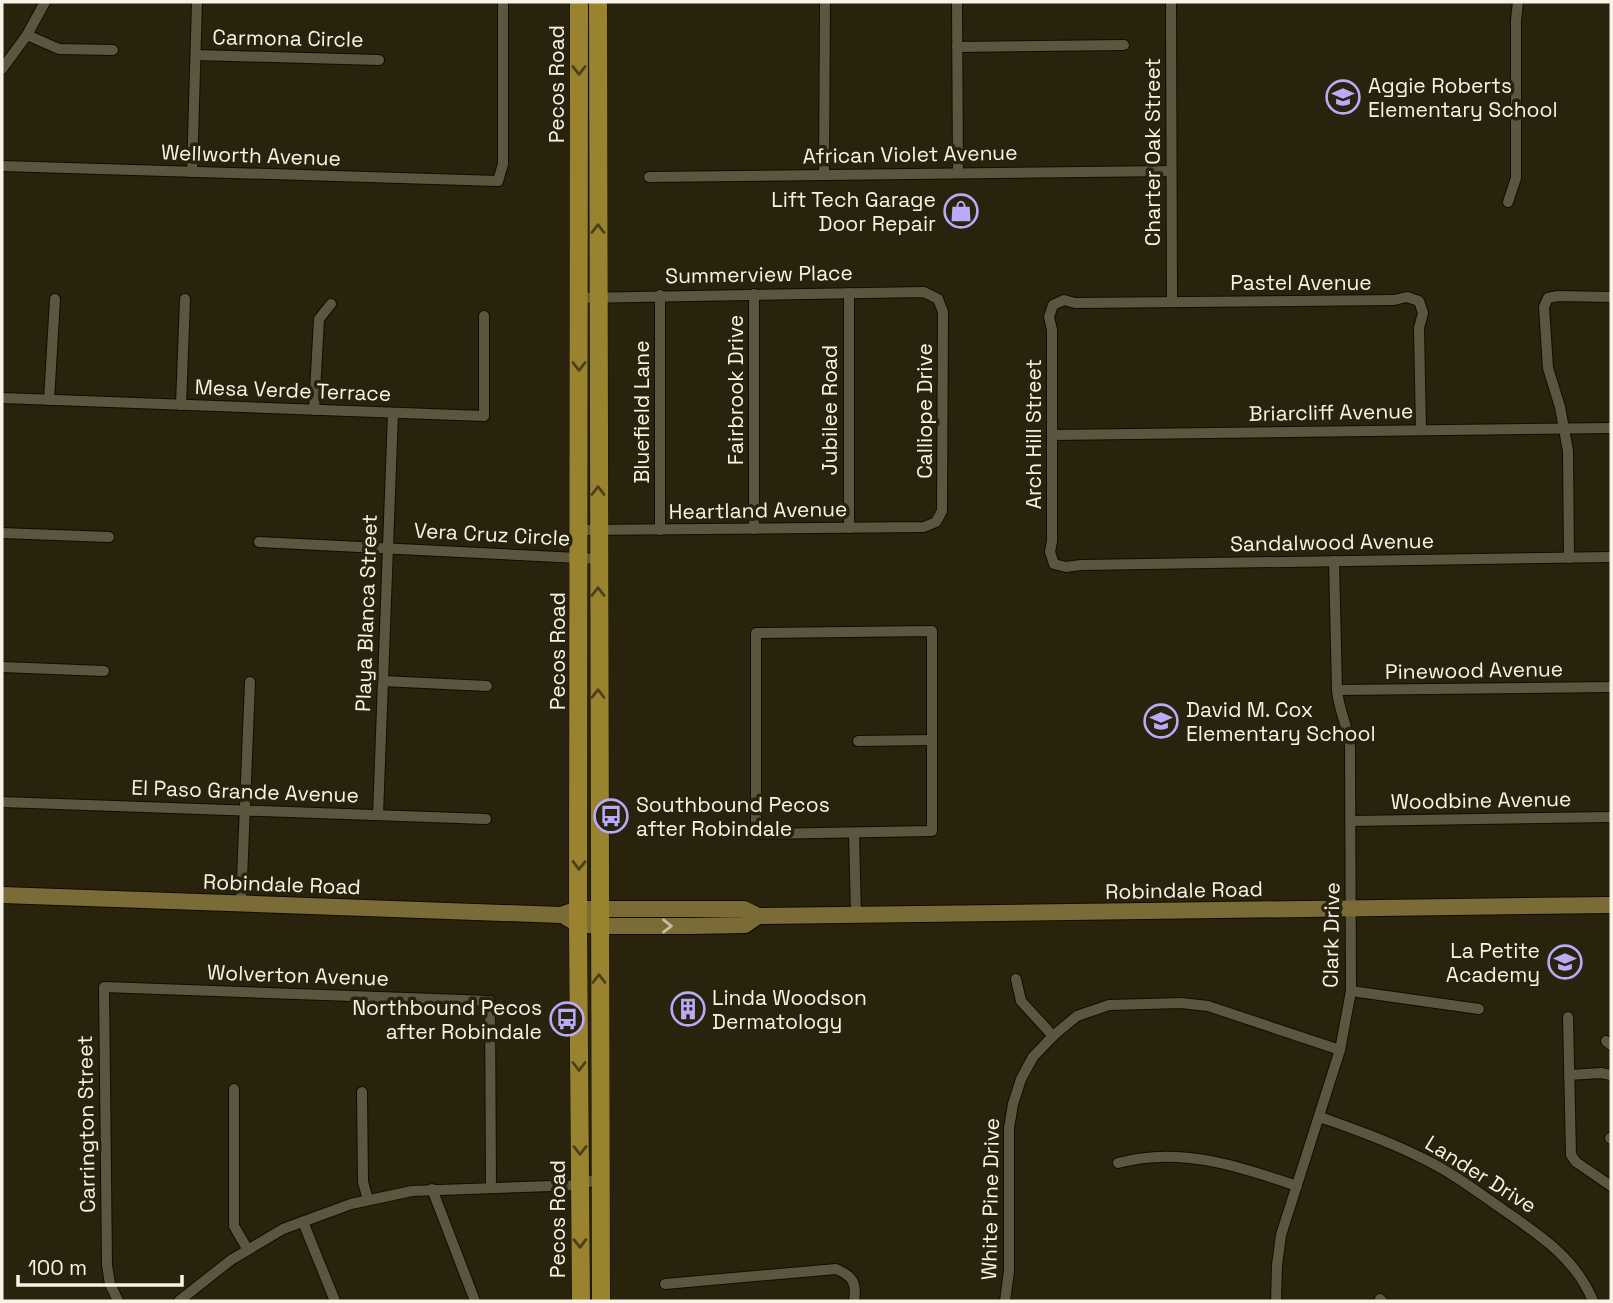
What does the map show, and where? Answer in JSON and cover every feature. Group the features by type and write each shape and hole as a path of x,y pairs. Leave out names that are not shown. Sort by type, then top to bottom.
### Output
{"main road":[{"name":"Pecos Road","path":"579,2 579,298 589,531"},
{"name":"Pecos Road","path":"598,2 598,297 589,559 598,754 601,1301"},
{"name":"Pecos Road","path":"581,1301 573,916 579,707 589,559"},
{"path":"579,707 591,752 598,754"}],"street":[{"path":"2,69 27,35 45,2"},
{"path":"192,172 197,2"},
{"name":"Wellworth Avenue","path":"2,166 498,181 503,164 503,2"},
{"path":"824,174 825,2"},
{"path":"957,2 958,173"},
{"name":"Charter Oak Street","path":"1171,2 1172,302"},
{"path":"1508,202 1516,178 1518,2"},
{"path":"27,35 59,48 113,50"},
{"path":"957,47 1124,45"},
{"name":"Carmona Circle","path":"196,55 379,60"},
{"name":"African Violet Avenue","path":"649,177 1171,171"},
{"name":"Summerview Place","path":"579,298 924,292 938,299"},
{"name":"Jubilee Road","path":"849,293 849,528"},
{"name":"Fairbrook Drive","path":"754,294 754,529"},
{"name":"Bluefield Lane","path":"660,295 660,530"},
{"path":"1569,558 1568,451 1565,429 1548,368 1544,307 1548,298 1558,296 1611,297"},
{"name":"Pastel Avenue","path":"1053,306 1064,300 1075,303 1394,300 1407,297 1419,302 1423,313 1419,328 1421,430"},
{"path":"48,400 55,299"},
{"path":"181,405 185,299"},
{"name":"Calliope Drive","path":"936,522 942,512 943,485 943,312 938,299"},
{"path":"314,410 319,319 331,304"},
{"name":"Arch Hill Street","path":"1053,306 1049,317 1052,330 1050,552 1054,564"},
{"name":"Mesa Verde Terrace","path":"2,398 484,416 484,316"},
{"name":"Playa Blanca Street","path":"378,815 393,413"},
{"name":"Briarcliff Avenue","path":"1052,435 1611,428"},
{"name":"Heartland Avenue","path":"589,531 924,527 936,522"},
{"path":"2,533 109,537"},
{"name":"Vera Cruz Circle","path":"259,542 589,559"},
{"name":"Sandalwood Avenue","path":"1054,564 1066,568 1081,565 1611,558"},
{"name":"Clark Drive","path":"1276,1301 1276,1265 1281,1236 1340,1050 1350,991 1350,746 1349,734 1339,709 1337,690 1334,561"},
{"path":"932,631 932,831 854,833 756,834 756,633 932,631"},
{"path":"2,667 104,671"},
{"path":"383,681 487,686"},
{"path":"241,904 250,682"},
{"name":"Pinewood Avenue","path":"1337,690 1611,687"},
{"path":"858,741 932,740"},
{"name":"El Paso Grande Avenue","path":"2,802 486,819"},
{"name":"Woodbine Avenue","path":"1351,821 1611,817"},
{"path":"854,833 856,916"},
{"name":"Robindale Road","path":"2,895 745,925 758,916 1611,905"},
{"path":"1016,979 1021,1001 1053,1035"},
{"name":"Wolverton Avenue","path":"104,987 491,1001 491,1186"},
{"name":"Carrington Street","path":"104,987 107,1265 110,1284 118,1301"},
{"path":"1350,991 1479,1009"},
{"name":"White Pine Drive","path":"1006,1301 1010,1249 1009,1128 1013,1104 1033,1057 1053,1035 1077,1016 1109,1005 1181,1003 1208,1006 1340,1050"},
{"path":"1568,1017 1571,1155 1611,1186"},
{"path":"1569,1074 1611,1075"},
{"path":"234,1089 234,1226 248,1250"},
{"path":"362,1092 363,1182 368,1200"},
{"name":"Lander Drive","path":"1320,1117 1405,1150 1472,1188 1556,1248 1573,1264 1592,1301"},
{"path":"1118,1163 1141,1156 1201,1158 1238,1166 1297,1186"},
{"path":"179,1301 248,1250 283,1229 351,1204 412,1191 491,1186 580,1185 600,1178"},
{"path":"432,1189 475,1301"},
{"path":"303,1222 335,1301"},
{"path":"664,1284 836,1269 847,1273 856,1288 854,1301"},
{"path":"194,1290 198,1301"}],"place":[{"name":"Aggie Roberts Elementary School","path":"1343,97"},
{"name":"Lift Tech Garage Door Repair","path":"961,211"},
{"name":"David M. Cox Elementary School","path":"1161,721"},
{"name":"Southbound Pecos after Robindale","path":"611,816"},
{"name":"La Petite Academy","path":"1565,962"},
{"name":"Linda Woodson Dermatology","path":"688,1009"},
{"name":"Northbound Pecos after Robindale","path":"567,1019"}]}
